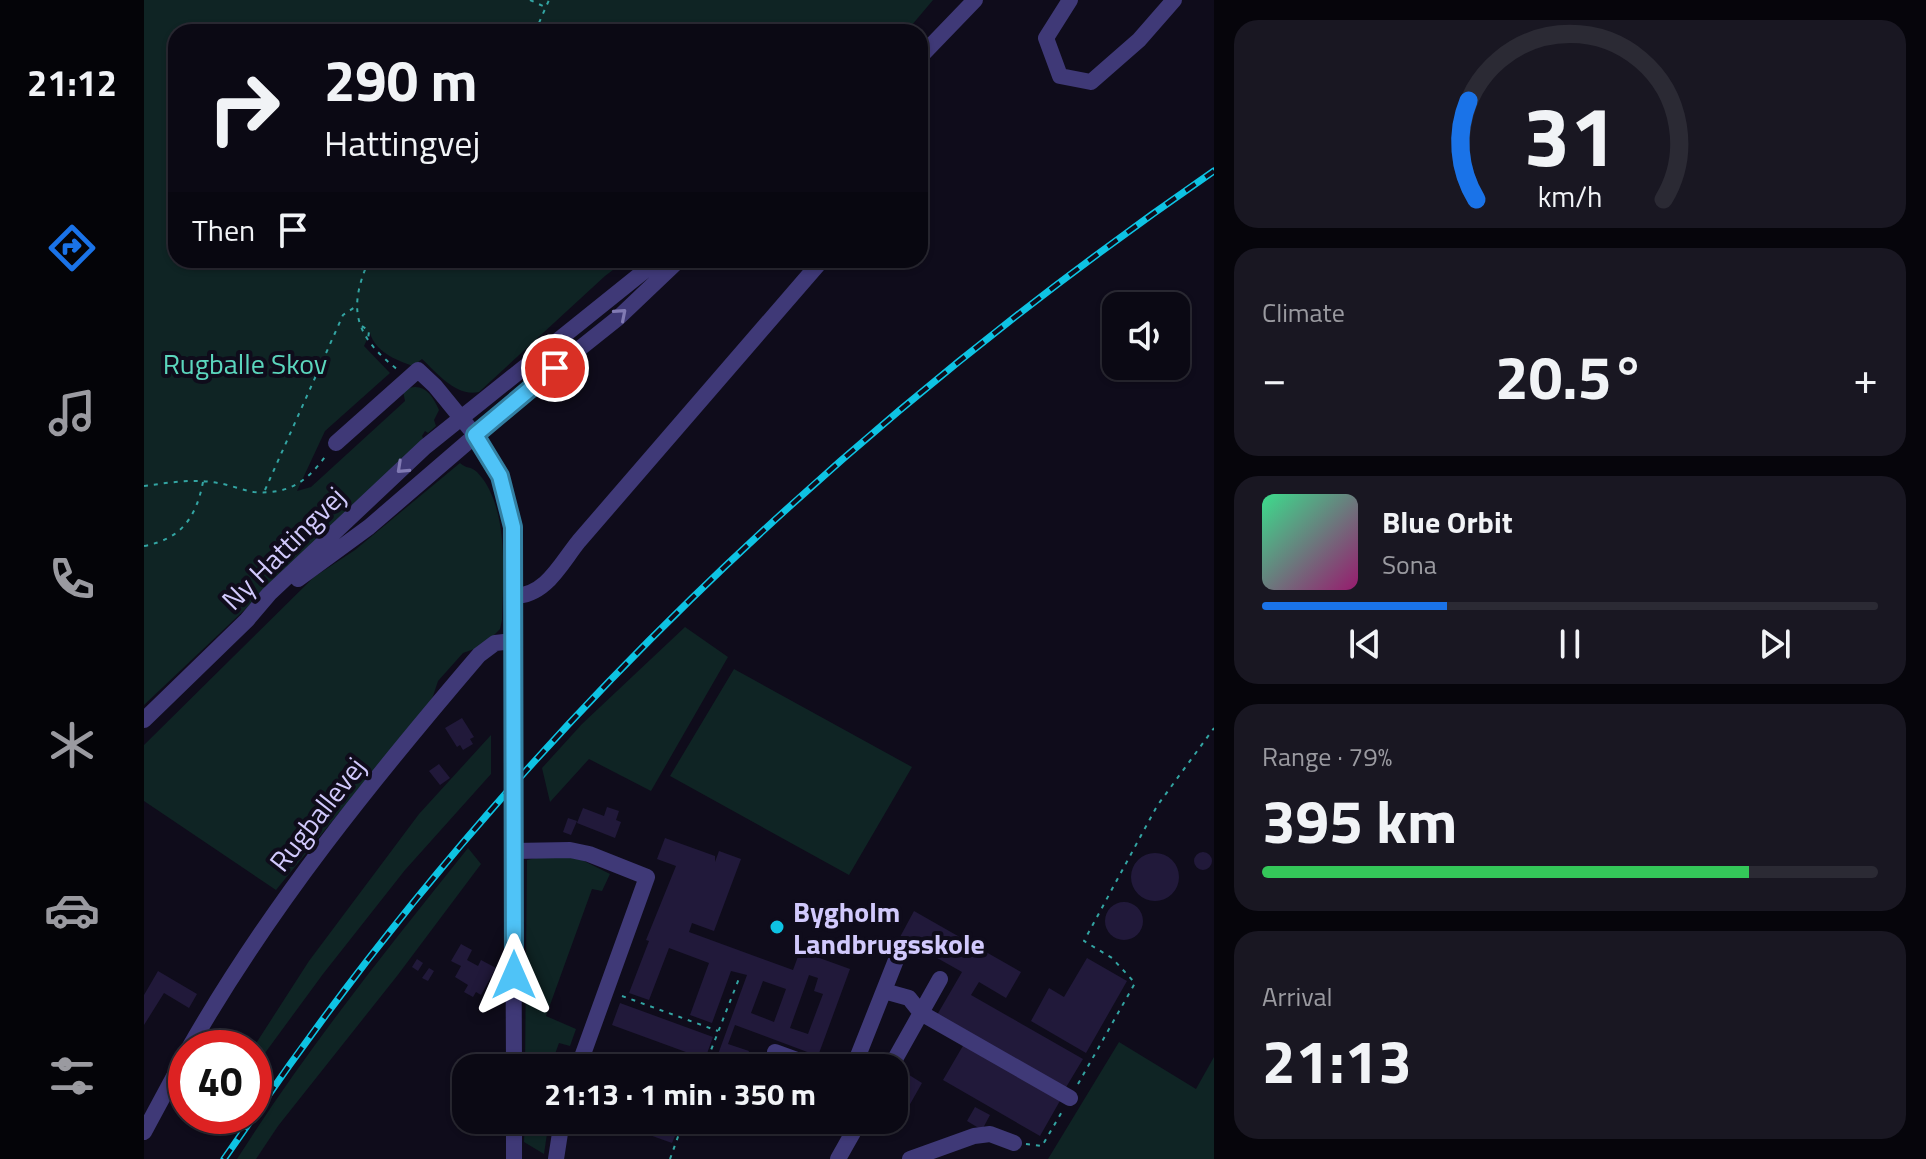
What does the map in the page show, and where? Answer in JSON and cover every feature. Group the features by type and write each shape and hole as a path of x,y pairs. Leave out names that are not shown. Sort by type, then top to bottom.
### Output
{"street":[{"path":"928,49 975,0"},
{"path":"1070,0 1046,38 1060,76 1091,82 1139,40 1174,0"},
{"path":"475,435 475,422 480,415 568,341 601,305 648,268"},
{"path":"247,620 369,527 618,318 671,268"},
{"path":"514,596 526,596 541,589 589,529 815,268"},
{"name":"Ny Hattingvej","path":"144,720 247,620 284,579 425,447 601,305"},
{"path":"336,443 418,370 475,435 500,476 513,527 514,1054"},
{"name":"Rugballevej","path":"200,1030 262,930 317,853 479,655 495,643 513,641"},
{"path":"514,843 589,854 647,877 583,1054"},
{"path":"859,1054 896,960"},
{"path":"898,1054 940,979"},
{"path":"884,991 909,998 921,1013 1070,1098"},
{"path":"775,1052 780,1054"},
{"path":"144,1132 168,1087"},
{"path":"516,1134 519,1158"},
{"path":"556,1159 560,1134"},
{"path":"838,1159 852,1134"},
{"path":"910,1159 974,1136 990,1134 1014,1143"}],"path":[{"path":"530,0 546,7"},
{"path":"539,24 549,0"},
{"path":"366,268 355,307 361,325 372,349 408,378"},
{"path":"264,491 343,315 355,307"},
{"path":"144,486 187,481 257,492 293,487 311,476 336,443"},
{"path":"144,546 159,543 179,532 197,508 203,482"},
{"path":"1014,1143 1042,1146 1135,983 1112,958 1084,941 1157,806 1214,728"},
{"path":"709,1054 740,976"},
{"path":"606,990 718,1031"},
{"path":"670,1159 679,1134"}],"green space":[{"name":"Rugballe Skov","path":"144,0 933,0 913,24 168,24 168,268 616,268 479,392 455,388 422,359 413,366 393,358 376,345 370,333 364,346 390,373 325,431 297,491 311,487 405,401 403,391 409,388 425,390 433,398 439,410 434,420 436,426 428,433 425,431 422,436 424,440 144,705"},
{"path":"460,463 477,472 488,486 500,522 503,563 500,629 477,648 463,653 438,681 432,699 276,890 144,801 144,745 314,577 355,550"},
{"path":"685,627 728,657 651,791 589,759 550,802 542,768 582,724"},
{"path":"734,669 912,767 849,875 670,776"},
{"path":"491,735 491,774 405,870 272,1043 272,1030 265,1030 309,961 419,814"},
{"path":"468,848 481,864 278,1126 256,1159 237,1159 253,1134 272,1134 272,1105 378,962"},
{"path":"553,854 582,860 610,874 602,891 592,889 546,1016 576,1029 570,1046 559,1043 555,1054 525,1054 527,860"},
{"path":"1119,1042 1196,1089 1214,1057 1214,1159 1048,1159"},
{"path":"524,1134 547,1134 544,1154 524,1142"}],"building":[{"path":"462,718 474,737 470,739 473,744 463,750 460,745 457,747 445,728"},
{"path":"439,764 450,778 440,785 429,771"},
{"path":"607,807 619,811 616,820 621,822 615,838 577,823 583,808 604,816"},
{"path":"568,818 577,821 571,835 563,832"},
{"path":"665,838 715,856 715,862 719,851 741,859 714,931 692,923 689,932 793,970 800,951 850,969 819,1054 735,1025 728,1044 749,1051 748,1054 718,1054 747,975 731,971 712,1023 690,1015 709,963 669,948 649,1000 629,993 649,941 646,940 676,866 657,859","holes":["809,975 818,978 814,991 823,994 808,1034 790,1028","763,981 786,989 774,1022 751,1013"]},
{"path":"1199,852 1207,852 1212,861 1210,868 1199,870 1194,865 1194,857"},
{"path":"1155,853 1172,860 1179,877 1172,894 1155,901 1138,894 1131,877 1138,860"},
{"path":"1124,902 1138,907 1143,921 1138,935 1124,940 1110,935 1105,921 1110,907"},
{"path":"914,911 1021,972 1006,998 979,982 971,995 1083,1059 1065,1089 937,1015 962,972 900,937"},
{"path":"461,944 472,950 467,960 478,966 481,960 496,968 481,995 476,992 473,997 464,992 468,985 455,977 461,966 451,961"},
{"path":"1087,958 1127,981 1086,1053 1031,1021 1049,988 1064,997"},
{"path":"417,959 423,963 418,971 412,967"},
{"path":"429,968 434,971 428,981 422,978"},
{"path":"158,971 197,994 189,1008 164,993 144,1025 144,995"},
{"path":"620,1003 713,1037 707,1054 691,1054 612,1025"},
{"path":"964,1044 1061,1099 1040,1136 943,1080"},
{"path":"908,1074 922,1083 908,1108"},
{"path":"975,1107 990,1115 982,1130 967,1121"},
{"path":"647,1134 676,1134 672,1143"}],"railway":[{"path":"272,1091 353,979 459,847 572,721 690,600 815,484 944,374 1077,270 1214,171"},
{"path":"224,1159 241,1134"}],"place":[{"name":"Bygholm Landbrugsskole","path":"777,927"}],"route":[{"path":"514,975 513,527 500,476 475,435 555,368"}]}
